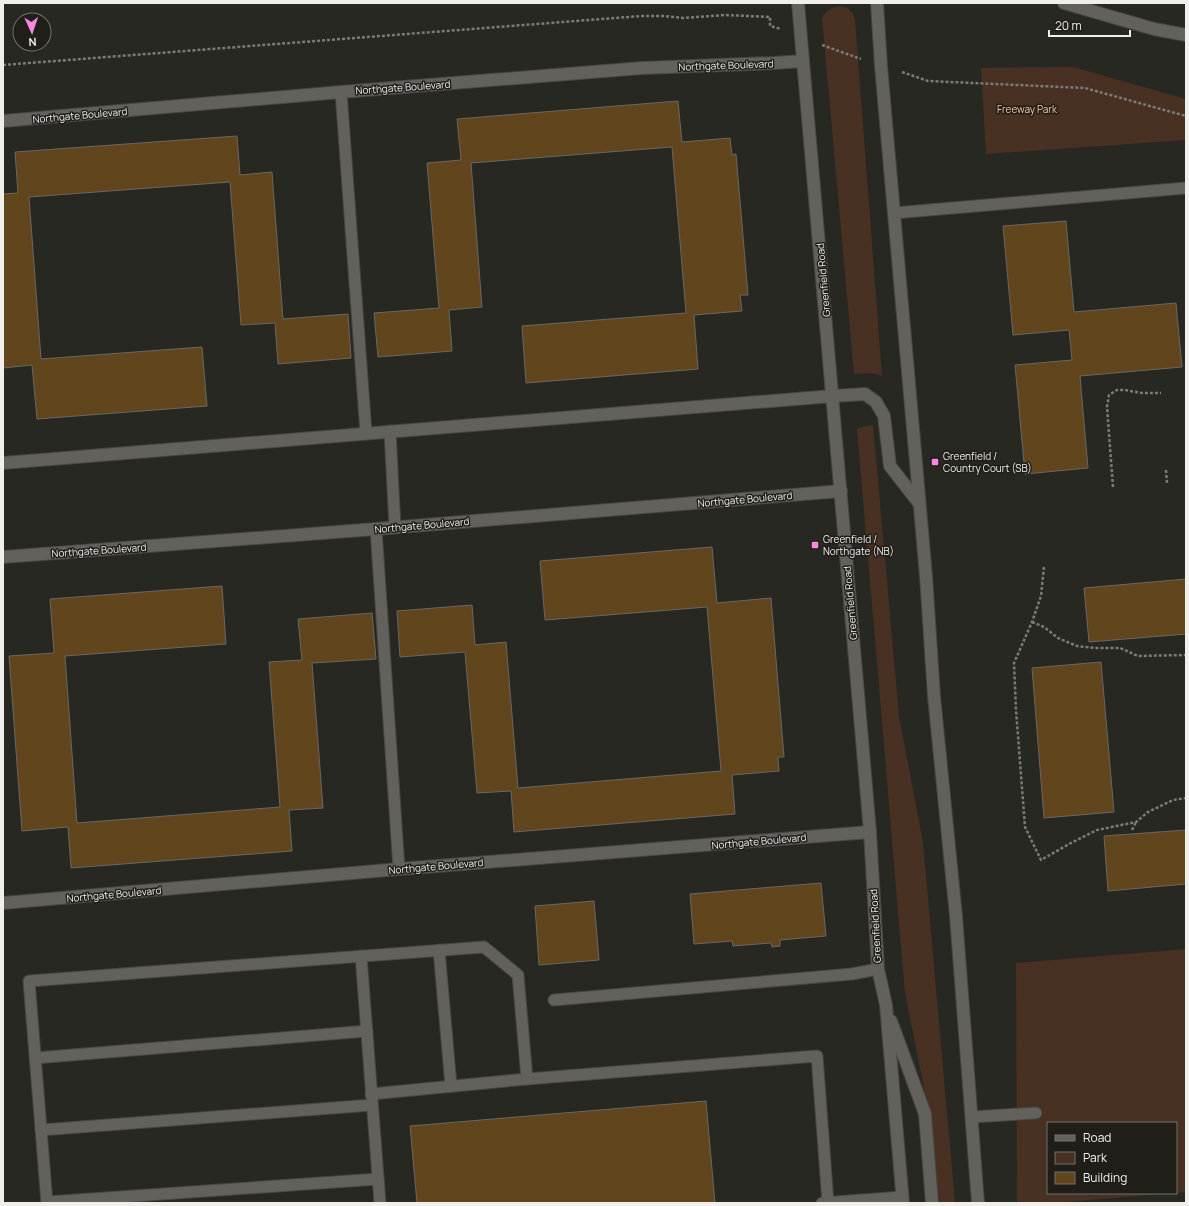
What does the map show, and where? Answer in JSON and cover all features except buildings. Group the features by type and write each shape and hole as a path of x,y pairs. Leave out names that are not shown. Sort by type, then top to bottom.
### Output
{"street":[{"name":"Greenfield Road","path":"798,3 870,832 878,969 886,1005 902,1200"},
{"path":"877,3 926,576 934,696 956,916 978,1203"},
{"path":"1064,3 1154,29 1186,35"},
{"name":"Northgate Boulevard","path":"3,121 642,68 803,61"},
{"path":"3,463 866,394 876,402 884,416 890,466 919,503"},
{"name":"Northgate Boulevard","path":"3,557 376,529 841,491"},
{"name":"Northgate Boulevard","path":"3,903 399,869 870,832"},
{"path":"886,1005 925,1114 932,1203"}],"lane":[{"path":"342,92 366,433"},
{"path":"894,213 1186,188"},
{"path":"390,431 395,527"},
{"path":"376,529 399,869"},
{"path":"378,1179 47,1203 29,981 484,947 518,975 527,1079"},
{"path":"439,950 451,1086"},
{"path":"361,956 380,1203"},
{"path":"554,1000 852,974 878,969"},
{"path":"35,1058 367,1031"},
{"path":"371,1094 527,1079 817,1056 828,1203"},
{"path":"41,1130 372,1105"},
{"path":"972,1117 1036,1113"},
{"path":"822,1203 902,1200"}],"path":[{"path":"3,64 641,16 683,18 725,15 770,17 770,26 778,28"},
{"path":"823,45 858,58"},
{"path":"924,79 928,81 1085,88 1186,116"},
{"path":"1113,487 1107,407 1109,396 1117,390 1142,393 1161,393"},
{"path":"1166,470 1167,483"},
{"path":"1044,567 1041,596 1032,622 1014,663 1025,827 1041,860 1097,830 1136,822"},
{"path":"1032,622 1044,627 1058,638 1077,646 1120,648 1138,656 1186,655"},
{"path":"1132,830 1136,822 1148,812 1173,800 1186,798"}],"green space":[{"path":"840,6 848,8 853,14 855,20 882,376 871,373 854,374 822,18 829,10"},
{"name":"Freeway Park","path":"1073,67 1186,99 1186,140 986,154 981,68"},
{"path":"873,425 899,716 923,842 955,1203 937,1203 930,1118 905,993 857,428"},
{"path":"1186,949 1186,1192 1177,1193 1177,1122 1047,1122 1047,1194 1159,1194 1057,1203 1017,1203 1016,963"}],"place":[{"name":"Greenfield / Country Court (SB)","path":"935,462"},
{"name":"Greenfield / Northgate (NB)","path":"815,545"}]}
